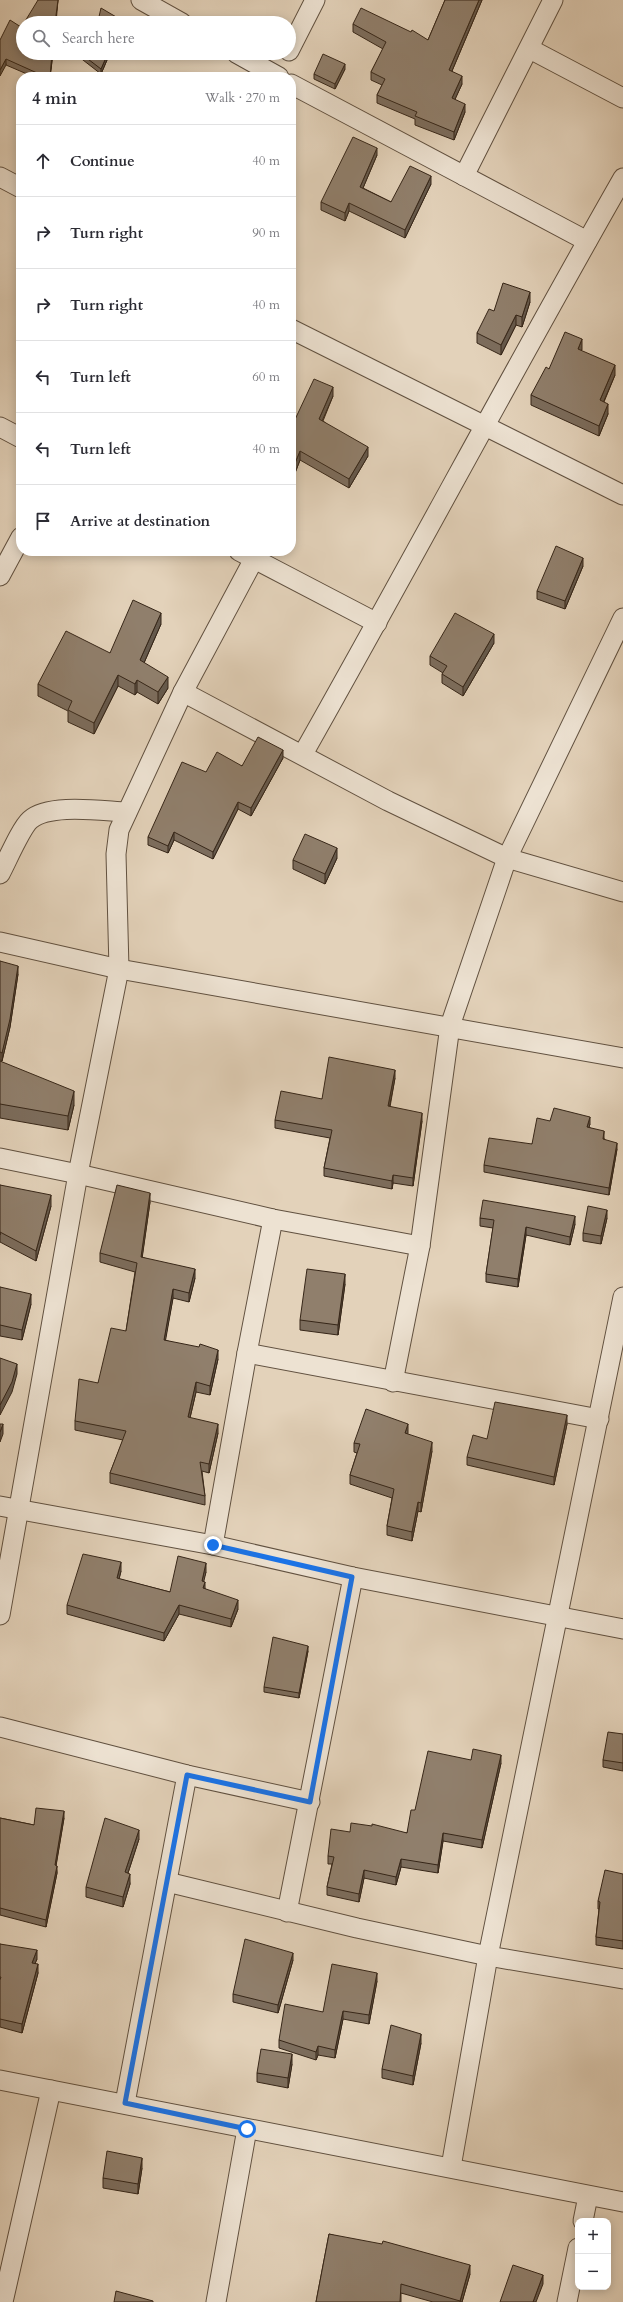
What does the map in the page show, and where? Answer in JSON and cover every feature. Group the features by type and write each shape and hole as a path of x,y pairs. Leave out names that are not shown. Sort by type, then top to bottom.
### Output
{"street":[{"path":"141,0 170,16"},
{"path":"296,37 315,0"},
{"path":"464,176 553,0"},
{"path":"530,48 623,98"},
{"path":"248,60 269,72"},
{"path":"282,72 286,60"},
{"path":"296,87 587,241"},
{"path":"0,176 16,185"},
{"path":"303,754 377,623 483,426 623,178"},
{"path":"296,332 623,496"},
{"path":"0,427 16,435"},
{"path":"0,576 16,546"},
{"path":"0,1616 78,1174 119,969 116,854 119,830 247,556"},
{"path":"249,556 377,623"},
{"path":"393,1382 420,1246 450,1026 508,858 623,618"},
{"path":"183,692 303,754 388,801 508,858 623,892"},
{"path":"0,874 29,821 40,813 56,810 127,812"},
{"path":"0,942 119,969 450,1026 623,1058"},
{"path":"0,1158 78,1174 273,1219 420,1246"},
{"path":"213,1545 247,1353 273,1219"},
{"path":"451,2167 488,1956 623,1297"},
{"path":"247,1353 393,1382 599,1419"},
{"path":"0,1506 213,1545 352,1577 623,1629"},
{"path":"287,1912 310,1802 352,1577"},
{"path":"0,1727 187,1775 310,1802"},
{"path":"125,2103 187,1775"},
{"path":"167,1882 287,1912 488,1956 623,1979"},
{"path":"0,2080 125,2103 247,2129 451,2167 623,2202"},
{"path":"3,2302 51,2090"},
{"path":"216,2302 247,2129"},
{"path":"584,2218 588,2196"},
{"path":"567,2302 577,2254"}],"building":[{"path":"38,0 58,0 56,16 28,16"},
{"path":"445,0 479,0 449,70 462,76 452,98 465,104 454,132 415,116 417,112 377,95 385,79 371,72 386,42 353,24 361,8 411,32 412,30 428,40"},
{"path":"101,8 115,16 99,16"},
{"path":"10,20 16,24 16,60 51,60 50,72 35,72 6,59 0,70 0,40"},
{"path":"323,54 345,64 335,84 314,74"},
{"path":"89,60 105,60 101,69"},
{"path":"353,137 377,148 360,187 391,202 410,166 431,176 405,230 349,203 345,213 321,202"},
{"path":"503,283 530,292 522,317 516,315 501,345 477,333 489,309 494,311"},
{"path":"565,332 582,339 578,349 615,365 600,400 608,404 599,426 531,395 546,367 549,369"},
{"path":"314,379 333,387 319,419 368,447 349,479 300,451 296,461 296,417"},
{"path":"556,546 583,558 565,601 537,591"},
{"path":"133,600 161,613 140,660 168,677 158,692 137,680 135,684 118,675 94,723 68,710 72,701 38,684 66,631 110,653"},
{"path":"455,613 494,634 463,687 442,674 447,666 430,656"},
{"path":"258,737 283,750 251,808 238,802 213,852 174,832 168,846 148,837 182,762 206,772 217,752 242,766"},
{"path":"305,834 337,848 325,874 293,860"},
{"path":"0,961 18,966 10,1019 2,1053 0,1052"},
{"path":"329,1057 395,1070 388,1106 422,1113 413,1178 393,1175 392,1181 324,1168 332,1130 275,1120 281,1091 322,1099"},
{"path":"0,1061 74,1091 68,1116 0,1104"},
{"path":"554,1108 590,1117 587,1127 604,1131 603,1139 617,1143 609,1188 484,1165 489,1138 532,1144 537,1118 550,1121"},
{"path":"0,1185 51,1195 36,1251 0,1232"},
{"path":"117,1185 150,1193 141,1257 195,1269 189,1293 173,1289 164,1340 199,1347 200,1344 218,1350 210,1386 196,1382 188,1417 218,1424 209,1464 200,1462 205,1496 110,1473 126,1431 75,1421 79,1379 98,1383 111,1328 126,1331 137,1263 100,1253"},
{"path":"483,1200 575,1216 570,1237 526,1227 518,1279 486,1274 494,1220 480,1218"},
{"path":"588,1206 607,1210 601,1236 583,1233"},
{"path":"307,1269 345,1274 338,1325 300,1320"},
{"path":"0,1287 31,1294 22,1330 0,1325"},
{"path":"0,1358 17,1364 12,1382 0,1405"},
{"path":"495,1402 567,1415 554,1477 467,1457 473,1435 487,1439"},
{"path":"366,1409 408,1424 405,1433 432,1442 421,1503 418,1502 412,1532 387,1526 394,1489 350,1475 360,1444 354,1443"},
{"path":"0,1424 3,1424 0,1432"},
{"path":"83,1554 121,1562 117,1578 170,1592 178,1556 206,1563 202,1581 205,1582 203,1588 238,1600 231,1619 179,1605 164,1633 67,1605"},
{"path":"273,1637 308,1646 299,1693 264,1687"},
{"path":"608,1732 623,1734 623,1763 603,1760"},
{"path":"473,1749 501,1755 482,1840 443,1833 438,1865 401,1859 396,1877 364,1870 359,1894 327,1887 334,1857 328,1856 331,1829 350,1832 351,1823 372,1826 372,1824 407,1833 411,1810 415,1810 428,1751 471,1760"},
{"path":"36,1808 64,1811 55,1865 57,1866 46,1920 0,1908 0,1818 34,1825"},
{"path":"105,1818 139,1830 125,1872 130,1874 123,1897 86,1887"},
{"path":"605,1870 623,1874 623,1941 596,1937 600,1902 598,1901"},
{"path":"245,1939 293,1953 278,2005 233,1994"},
{"path":"0,1944 37,1950 32,1963 38,1964 22,2024 0,2019"},
{"path":"332,1964 377,1973 369,2015 343,2011 335,2050 318,2046 316,2052 279,2040 285,2004 323,2012"},
{"path":"391,2025 421,2034 413,2076 382,2069"},
{"path":"261,2049 292,2054 288,2078 257,2073"},
{"path":"107,2151 142,2158 138,2184 103,2178"},
{"path":"329,2234 382,2244 383,2241 470,2265 460,2301 401,2284 400,2302 316,2302"},
{"path":"513,2265 543,2275 533,2302 500,2302"},
{"path":"116,2291 153,2301 153,2302 114,2302"}],"route":[{"path":"213,1545 352,1577 310,1802 187,1775 125,2103 247,2129"}]}
